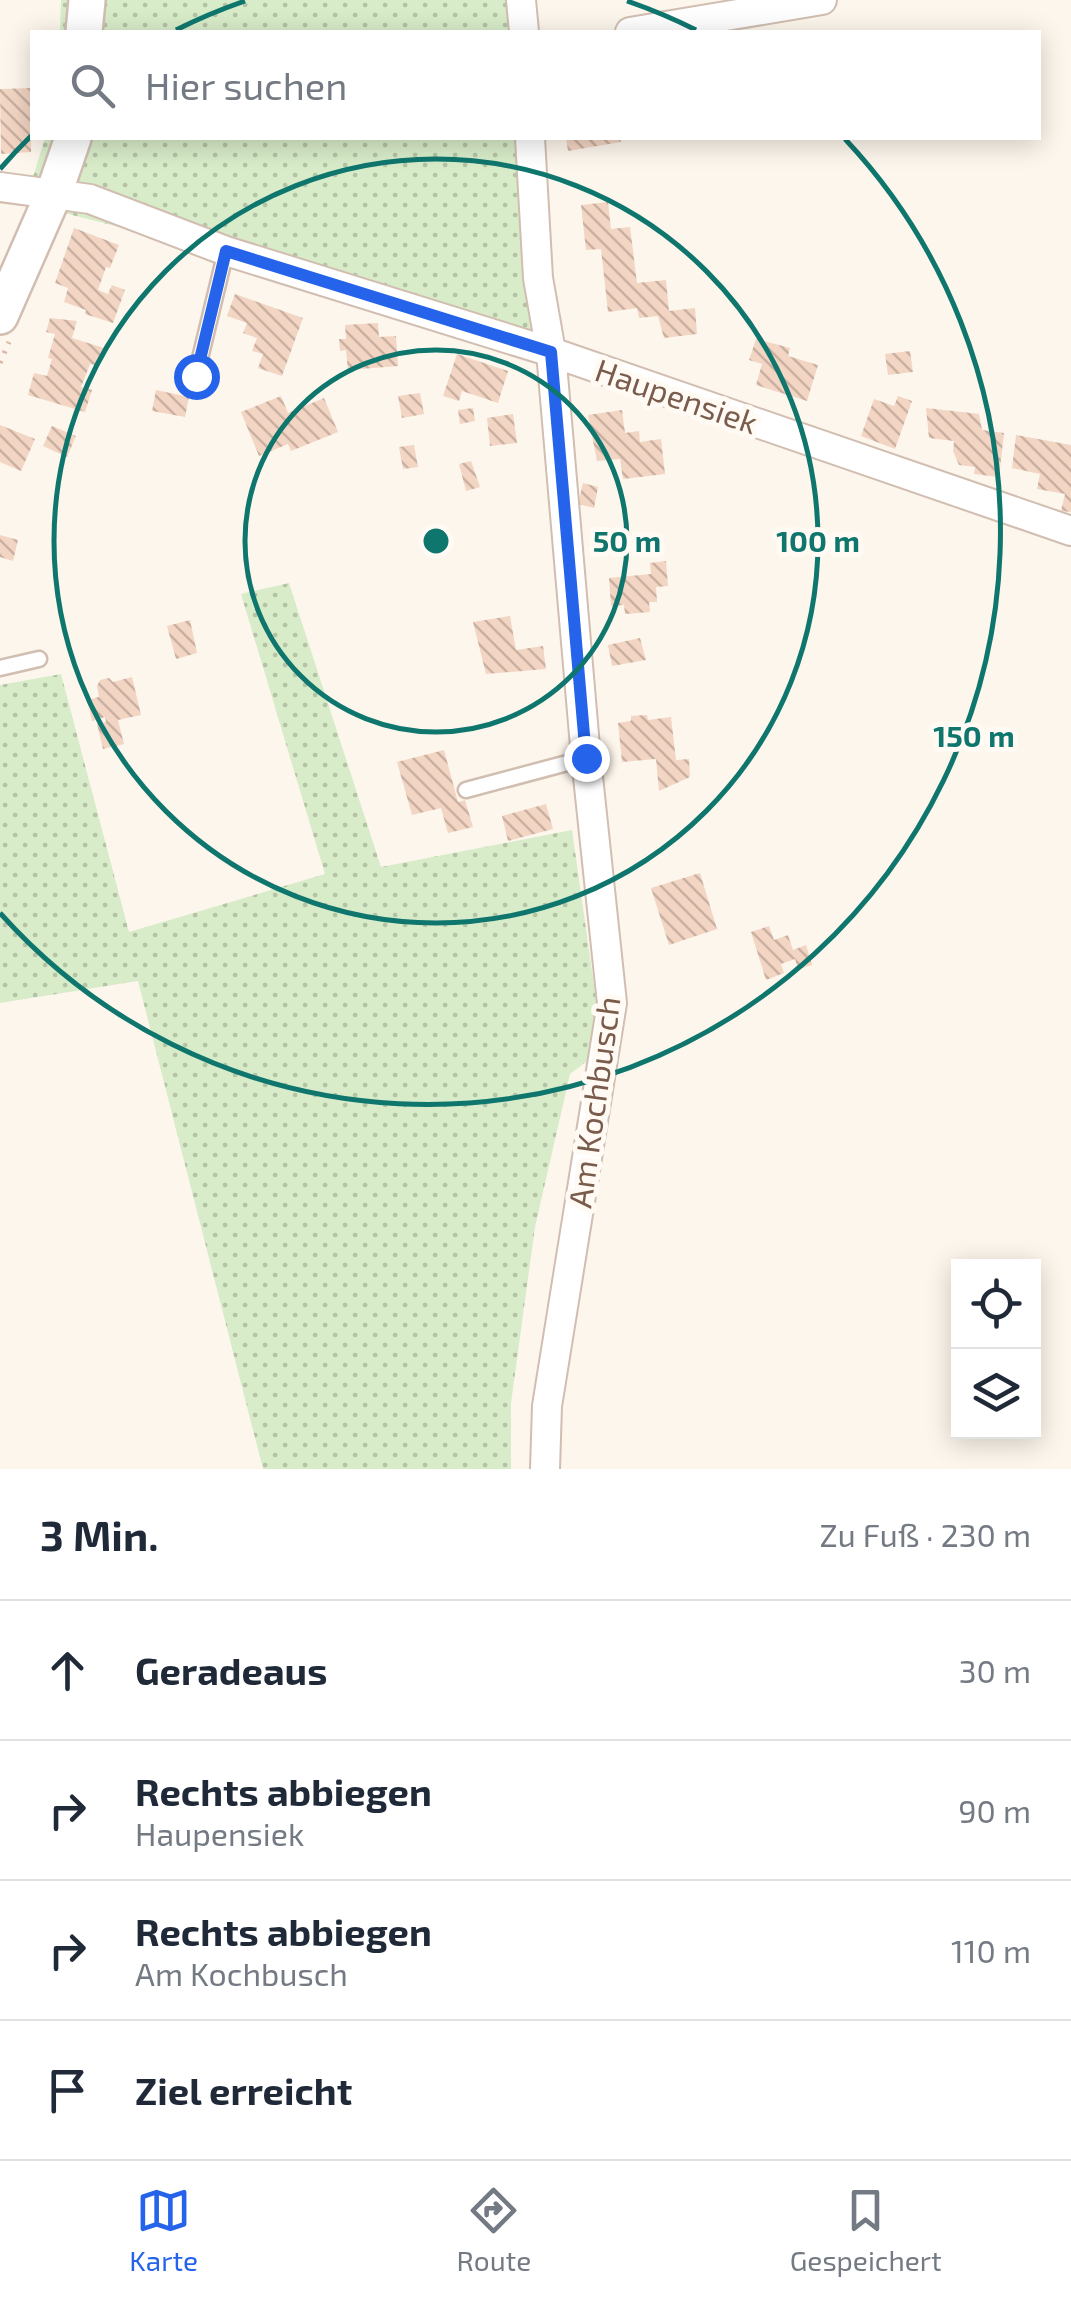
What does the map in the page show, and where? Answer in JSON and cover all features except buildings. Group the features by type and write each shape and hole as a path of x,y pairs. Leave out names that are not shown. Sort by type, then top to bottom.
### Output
{"street":[{"path":"84,30 87,0"},
{"path":"520,0 524,30"},
{"path":"642,30 822,0"},
{"path":"0,316 54,193 71,140"},
{"name":"Am Kochbusch","path":"530,140 538,278 551,352 586,758 612,1002 547,1406 545,1469"},
{"name":"Haupensiek","path":"0,187 90,199 226,251 551,352 1071,531"}],"lane":[{"path":"196,376 226,251"},
{"path":"0,668 39,660"},
{"path":"466,790 586,758"}],"green space":[{"path":"61,0 518,0 520,30 60,30"},
{"path":"44,140 530,140 547,336 25,203"},
{"path":"289,583 381,867 572,830 603,1049 570,1074 535,1227 511,1403 511,1469 263,1469 138,981 0,1003 0,685 61,674 129,932 325,874 241,594"}],"route":[{"path":"196,376 226,251 551,352 586,758"}]}
